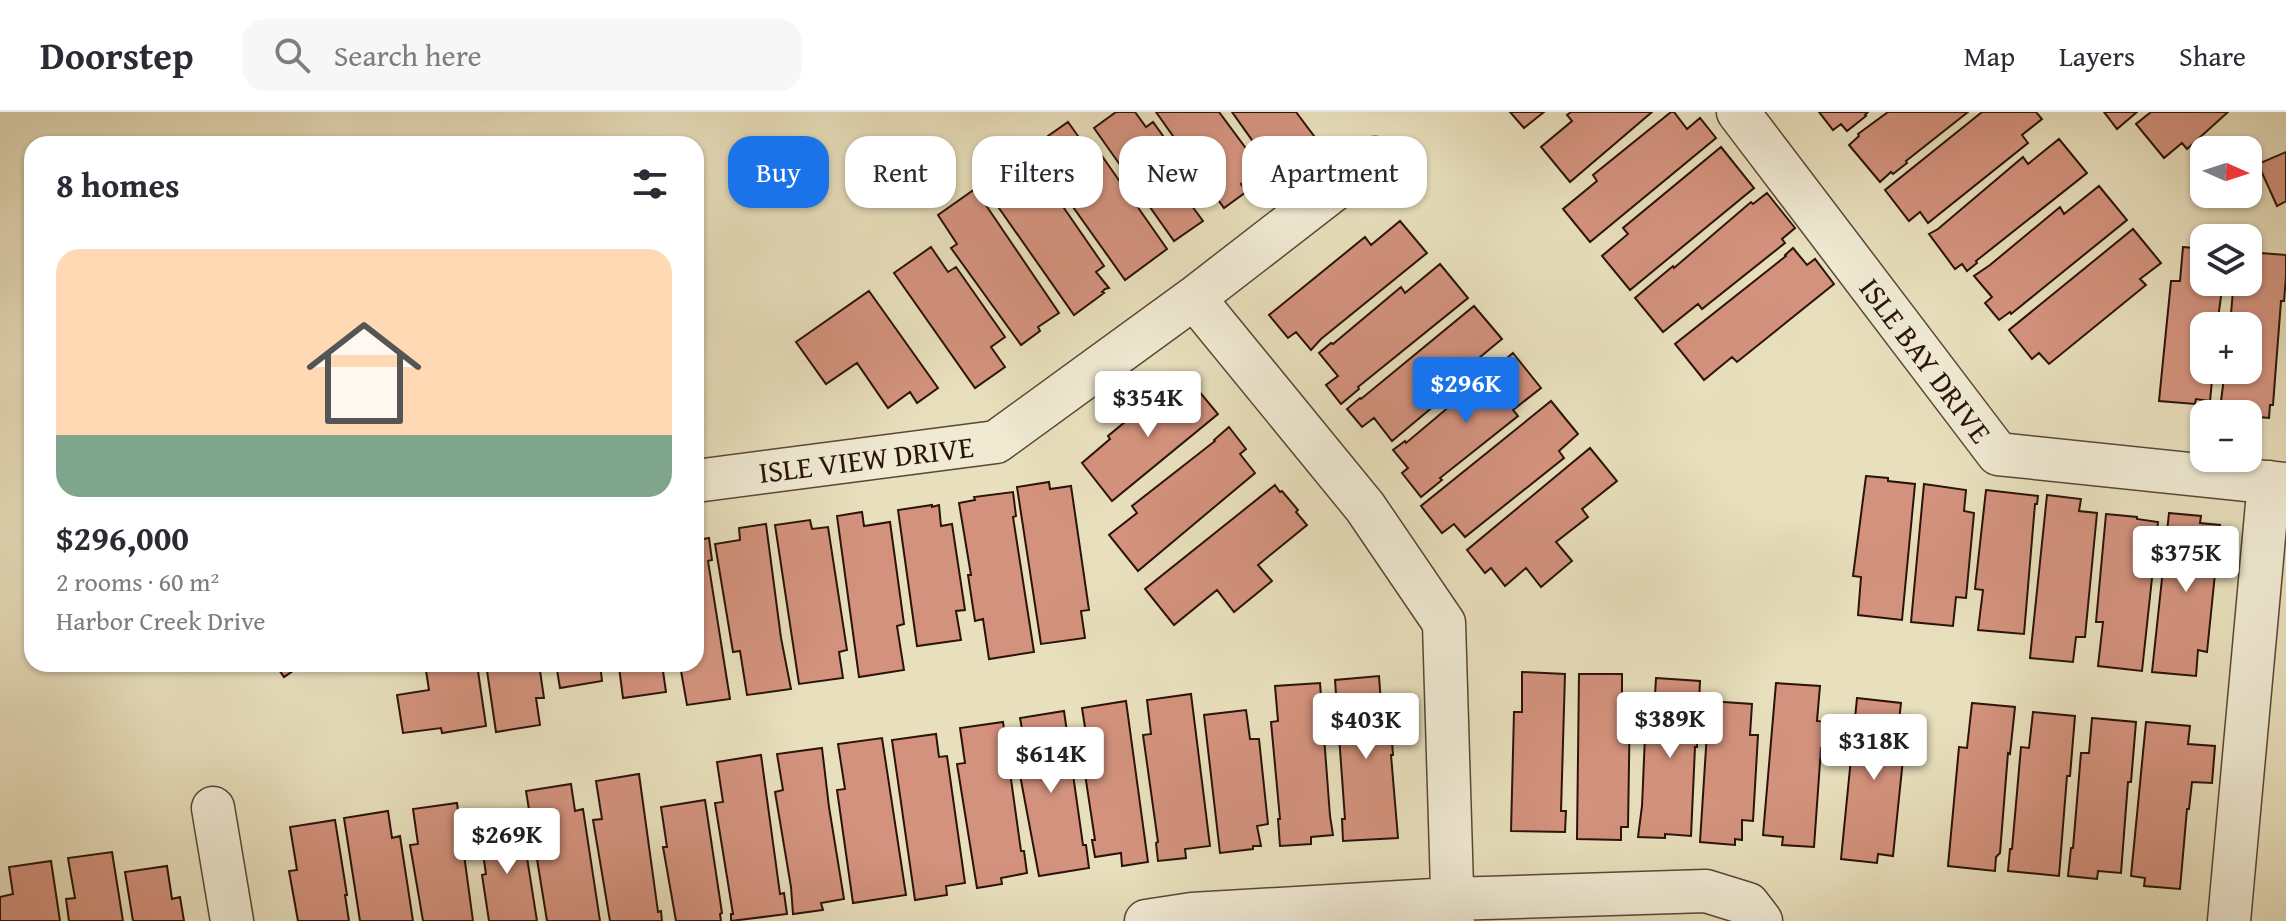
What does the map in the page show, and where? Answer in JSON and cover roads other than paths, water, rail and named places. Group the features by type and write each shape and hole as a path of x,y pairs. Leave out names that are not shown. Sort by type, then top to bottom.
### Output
{"street":[{"name":"ISLE BAY DRIVE","path":"1738,112 1998,454 2278,483"},
{"name":"ISLE VIEW DRIVE","path":"704,480 996,442 1194,298 1310,208"},
{"path":"1194,298 1365,507 1444,623 1452,910"},
{"path":"2229,921 2278,483"},
{"path":"213,808 232,921"},
{"path":"1146,921 1452,910 1706,891 1748,904 1761,921"}]}
